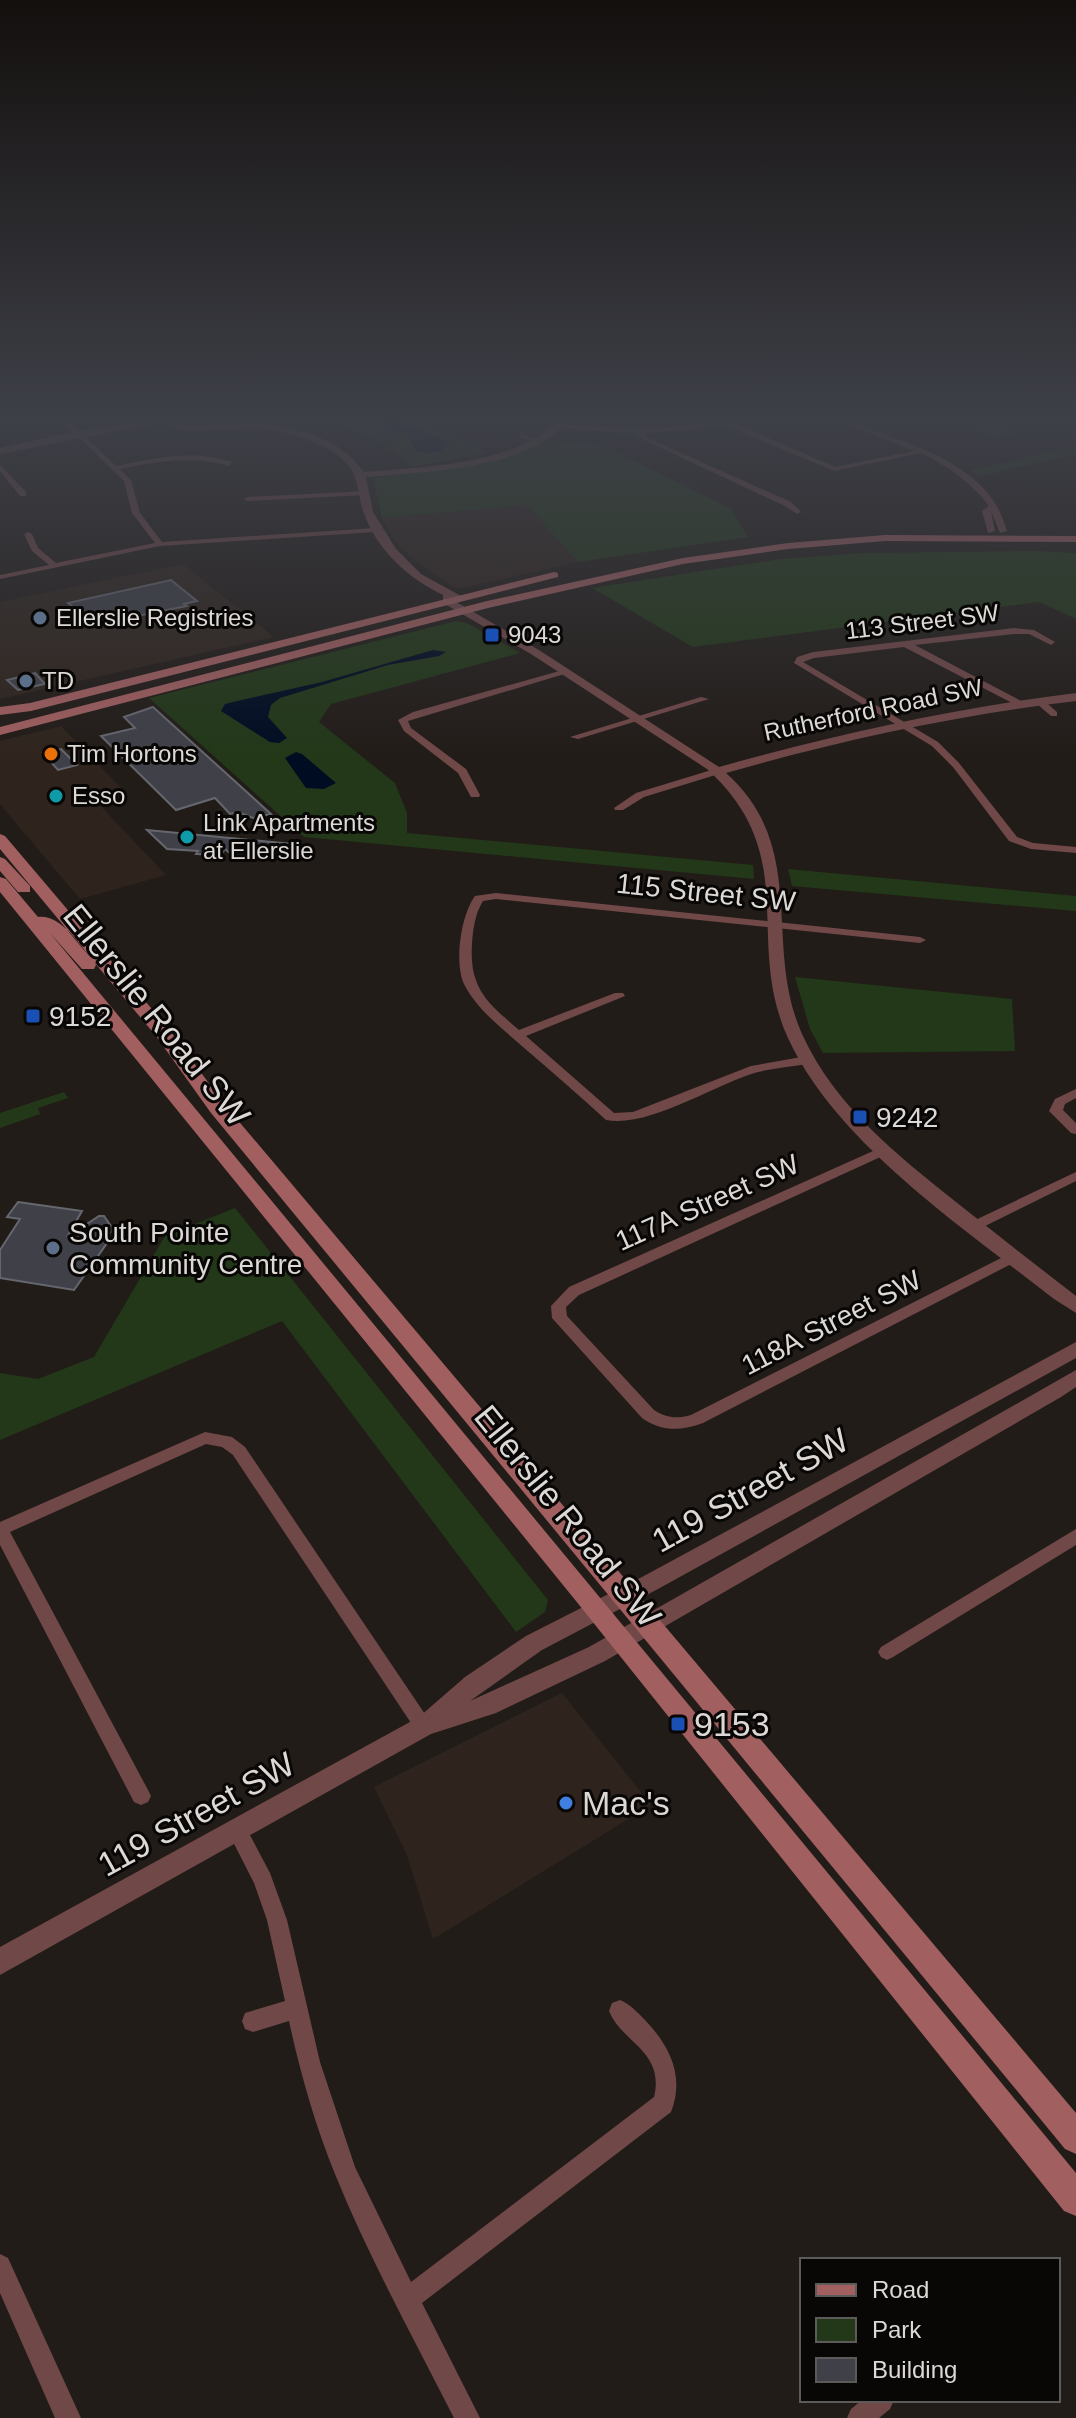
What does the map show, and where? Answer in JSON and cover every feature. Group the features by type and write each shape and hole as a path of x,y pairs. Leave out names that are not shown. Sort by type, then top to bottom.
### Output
{"main road":[{"path":"460,603 759,550 885,538 998,534"},
{"path":"0,731 49,702 109,685 460,603 620,561 701,548 816,536 1076,536"},
{"path":"0,716 33,714 305,651 569,571"},
{"path":"165,671 177,676 200,677"},
{"path":"33,714 150,680 165,671"},
{"name":"Ellerslie Road SW","path":"0,839 162,1032 218,1109 1076,2138"},
{"path":"0,862 48,915 67,919"},
{"name":"Ellerslie Road SW","path":"0,882 599,1611 1076,2199"},
{"path":"32,920 49,924 59,931 107,986 162,1032"}],"street":[{"path":"28,534 35,549 54,565"},
{"path":"152,534 160,544"},
{"path":"0,577 160,544 316,534"},
{"path":"378,534 401,561 460,603 718,771 747,801 763,833 777,923 776,963 780,995 807,1060 840,1106 882,1151 1076,1306"},
{"name":"113 Street SW","path":"905,724 804,668 798,660 813,655 1020,630 1051,642"},
{"path":"905,644 1020,704"},
{"path":"475,795 462,771 407,729 403,720 566,672"},
{"name":"Rutherford Road SW","path":"718,771 905,724 1076,697"},
{"path":"575,737 704,699"},
{"path":"1039,701 1054,714"},
{"path":"905,724 950,758 1008,835 1023,844 1076,850"},
{"path":"619,808 640,795 718,771"},
{"name":"115 Street SW","path":"517,1035 481,1002 466,973 471,906 486,896 777,923 920,940"},
{"path":"619,996 517,1035 601,1111 618,1119 641,1114 736,1074 807,1060"},
{"path":"1076,1093 1060,1102 1056,1111 1076,1130"},
{"name":"117A Street SW","path":"669,1424 648,1414 564,1324 558,1306 574,1291 882,1151"},
{"path":"974,1226 1076,1176"},
{"name":"118A Street SW","path":"669,1424 697,1419 1014,1257"},
{"name":"119 Street SW","path":"0,1962 424,1726 473,1684 534,1643 625,1597 1076,1349"},
{"name":"119 Street SW","path":"424,1726 488,1706 622,1640 1076,1377"},
{"path":"1054,1392 1076,1386"},
{"path":"141,1796 0,1529 190,1443 211,1437 226,1441 239,1451 424,1726"},
{"path":"887,1652 1076,1536"},
{"path":"237,1830 269,1893 322,2108 345,2170 467,2418"},
{"path":"253,2021 296,2008"},
{"path":"408,2299 663,2104 667,2085 663,2062 646,2037 620,2011"},
{"path":"0,2266 68,2418"},
{"path":"860,2418 879,2402"}],"shaded area":[{"path":"392,534 553,534 578,562 463,588 453,587 416,561"},
{"path":"183,564 274,637 0,699 0,602"},
{"path":"61,726 121,788 91,796 166,875 80,899 0,804 0,741"},
{"path":"562,1693 651,1805 433,1939 407,1855 374,1787"}],"green space":[{"path":"553,534 746,534 748,537 578,562"},
{"path":"862,553 1076,553 1076,619 1039,602 693,647 592,588 781,559"},
{"path":"456,621 467,623 520,653 331,704 319,722 395,783 407,813 407,833 753,865 754,879 304,837 149,698"},
{"path":"788,869 1076,896 1076,911 792,886"},
{"path":"795,977 1012,999 1015,1051 823,1053 810,1029"},
{"path":"64,1092 68,1098 38,1108 40,1114 0,1128 0,1113"},
{"path":"235,1208 548,1600 545,1612 516,1632 282,1321 0,1440 0,1373 38,1379 94,1357 165,1236"}],"water":[{"path":"433,650 446,652 388,665 280,698 271,705 268,717 287,738 279,743 270,742 221,711 225,704 322,682"},
{"path":"296,752 336,783 324,789 306,788 285,758"}],"building":[{"path":"171,580 197,601 184,604 187,606 92,625 68,603"},
{"name":"TD","path":"35,673 45,684 18,690 7,680"},
{"path":"153,707 271,814 253,818 238,812 230,814 215,798 176,810 101,736 135,728 124,717"},
{"path":"61,749 77,765 58,770 43,753"},
{"name":"Link Apartments at Ellerslie","path":"147,830 293,844 252,857 232,855 225,849 220,856 196,854 198,851 167,849"},
{"name":"South Pointe Community Centre","path":"18,1202 82,1211 67,1237 99,1216 104,1216 113,1229 108,1236 110,1239 74,1290 0,1278 0,1250 20,1219 7,1217"}],"place":[{"name":"Ellerslie Registries","path":"40,618"},
{"name":"9043","path":"492,635"},
{"name":"TD","path":"26,681"},
{"name":"Tim Hortons","path":"51,754"},
{"name":"Esso","path":"56,796"},
{"name":"Link Apartments at Ellerslie","path":"187,837"},
{"name":"9152","path":"33,1016"},
{"name":"9242","path":"860,1117"},
{"name":"South Pointe Community Centre","path":"53,1248"},
{"name":"9153","path":"678,1724"},
{"name":"Mac's","path":"566,1803"}]}
